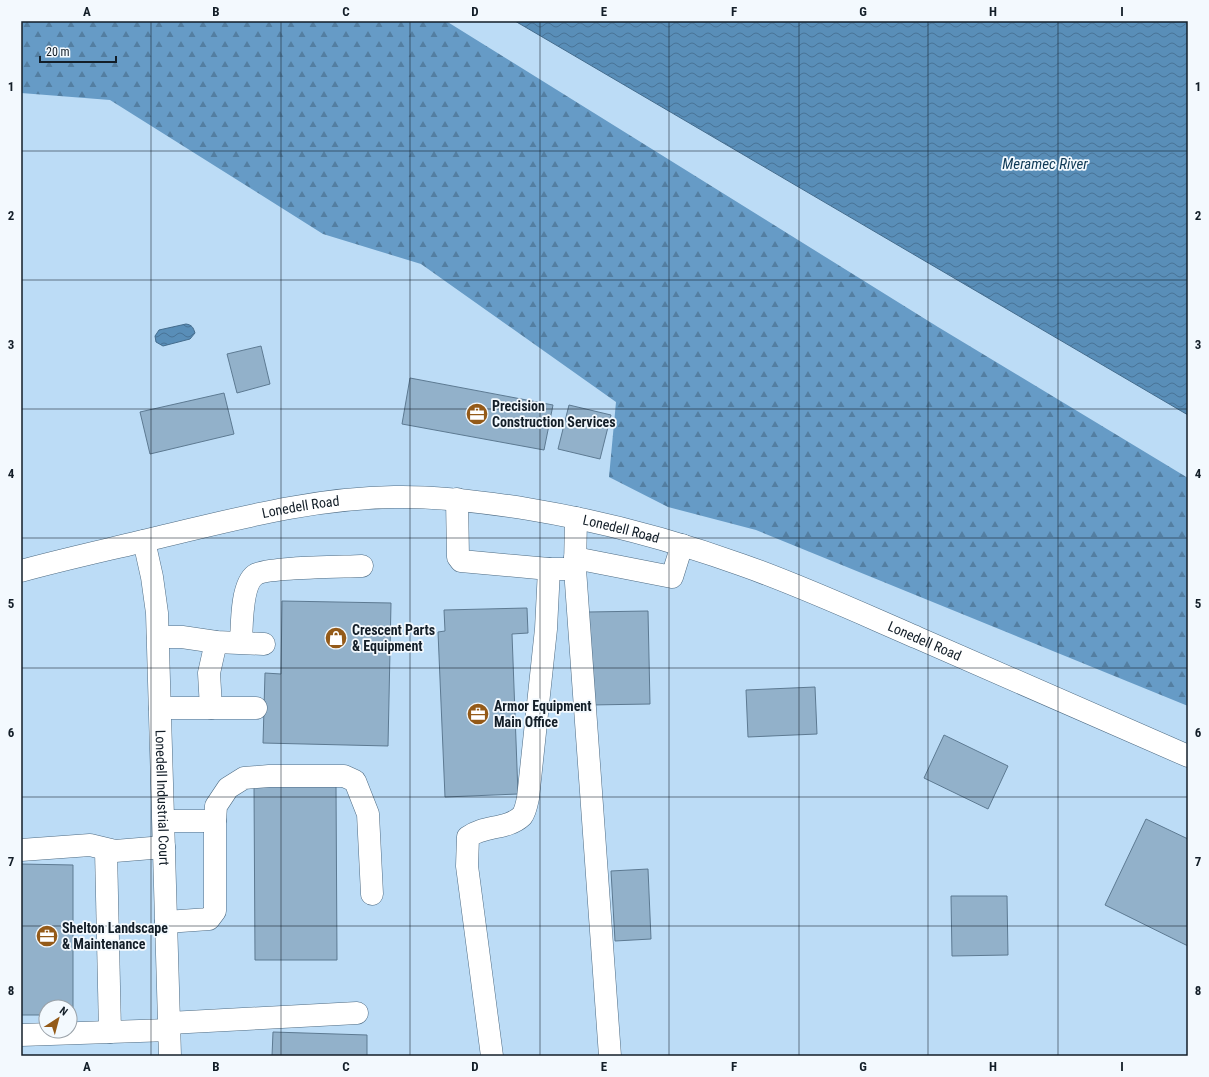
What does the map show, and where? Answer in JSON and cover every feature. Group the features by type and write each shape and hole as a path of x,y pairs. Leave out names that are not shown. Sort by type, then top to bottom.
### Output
{"street":[{"name":"Lonedell Road","path":"21,571 277,510 333,501 397,497 457,500 517,508 576,518 645,534 746,566 840,604 1188,756"},
{"path":"457,500 458,557 461,561 549,569 575,563 672,577 682,545"},
{"path":"576,518 575,563 610,1056"},
{"name":"Lonedell Industrial Court","path":"144,541 153,582 157,613 170,1056"},
{"path":"241,642 243,603 248,585 256,575 271,570 362,566"},
{"path":"492,1056 467,866 468,837 474,832 510,824 523,815 528,798 546,629 549,569"},
{"path":"158,637 182,637 216,642 264,644"},
{"path":"211,708 209,673 216,642"},
{"path":"160,708 256,708"},
{"path":"166,922 208,919 215,911 216,806 228,788 244,778 277,776 344,776 356,781 368,814 372,894"},
{"path":"164,821 215,821"},
{"path":"21,850 90,845 115,851 164,848"},
{"path":"106,850 110,1032"},
{"path":"21,1035 110,1032 357,1013"}],"green space":[{"path":"21,21 446,21 938,327 1188,478 1188,706 756,530 668,507 609,477 616,402 421,264 323,234 110,100 21,93"}],"water":[{"name":"Meramec River","path":"515,21 1188,21 1188,415"},
{"path":"186,324 190,325 194,329 195,333 190,339 163,346 156,342 155,336 159,330"}],"building":[{"path":"261,346 270,384 237,393 227,354"},
{"name":"Precision Construction Services","path":"410,378 553,405 544,450 402,424"},
{"path":"224,393 234,434 150,454 140,412"},
{"path":"569,405 611,415 600,459 558,449"},
{"name":"Crescent Parts & Equipment","path":"282,601 391,603 388,746 263,743 265,673 281,674"},
{"name":"Armor Equipment Main Office","path":"527,608 528,633 512,634 518,794 445,797 438,632 445,631 444,610"},
{"path":"648,611 650,704 590,705 588,612"},
{"path":"815,687 817,734 748,737 746,690"},
{"path":"944,735 1008,766 988,809 924,778"},
{"path":"254,785 336,785 337,960 255,960"},
{"path":"1146,819 1188,839 1188,946 1105,905"},
{"name":"Shelton Landscape & Maintenance","path":"21,864 73,865 73,999 38,999 38,1015 21,1015"},
{"path":"648,869 651,939 615,941 611,871"},
{"path":"951,896 1007,896 1008,955 952,956"},
{"path":"273,1032 367,1035 367,1056 272,1056"}],"place":[{"name":"Precision Construction Services","path":"477,414"},
{"name":"Crescent Parts & Equipment","path":"336,638"},
{"name":"Armor Equipment Main Office","path":"478,714"},
{"name":"Shelton Landscape & Maintenance","path":"47,936"}]}
